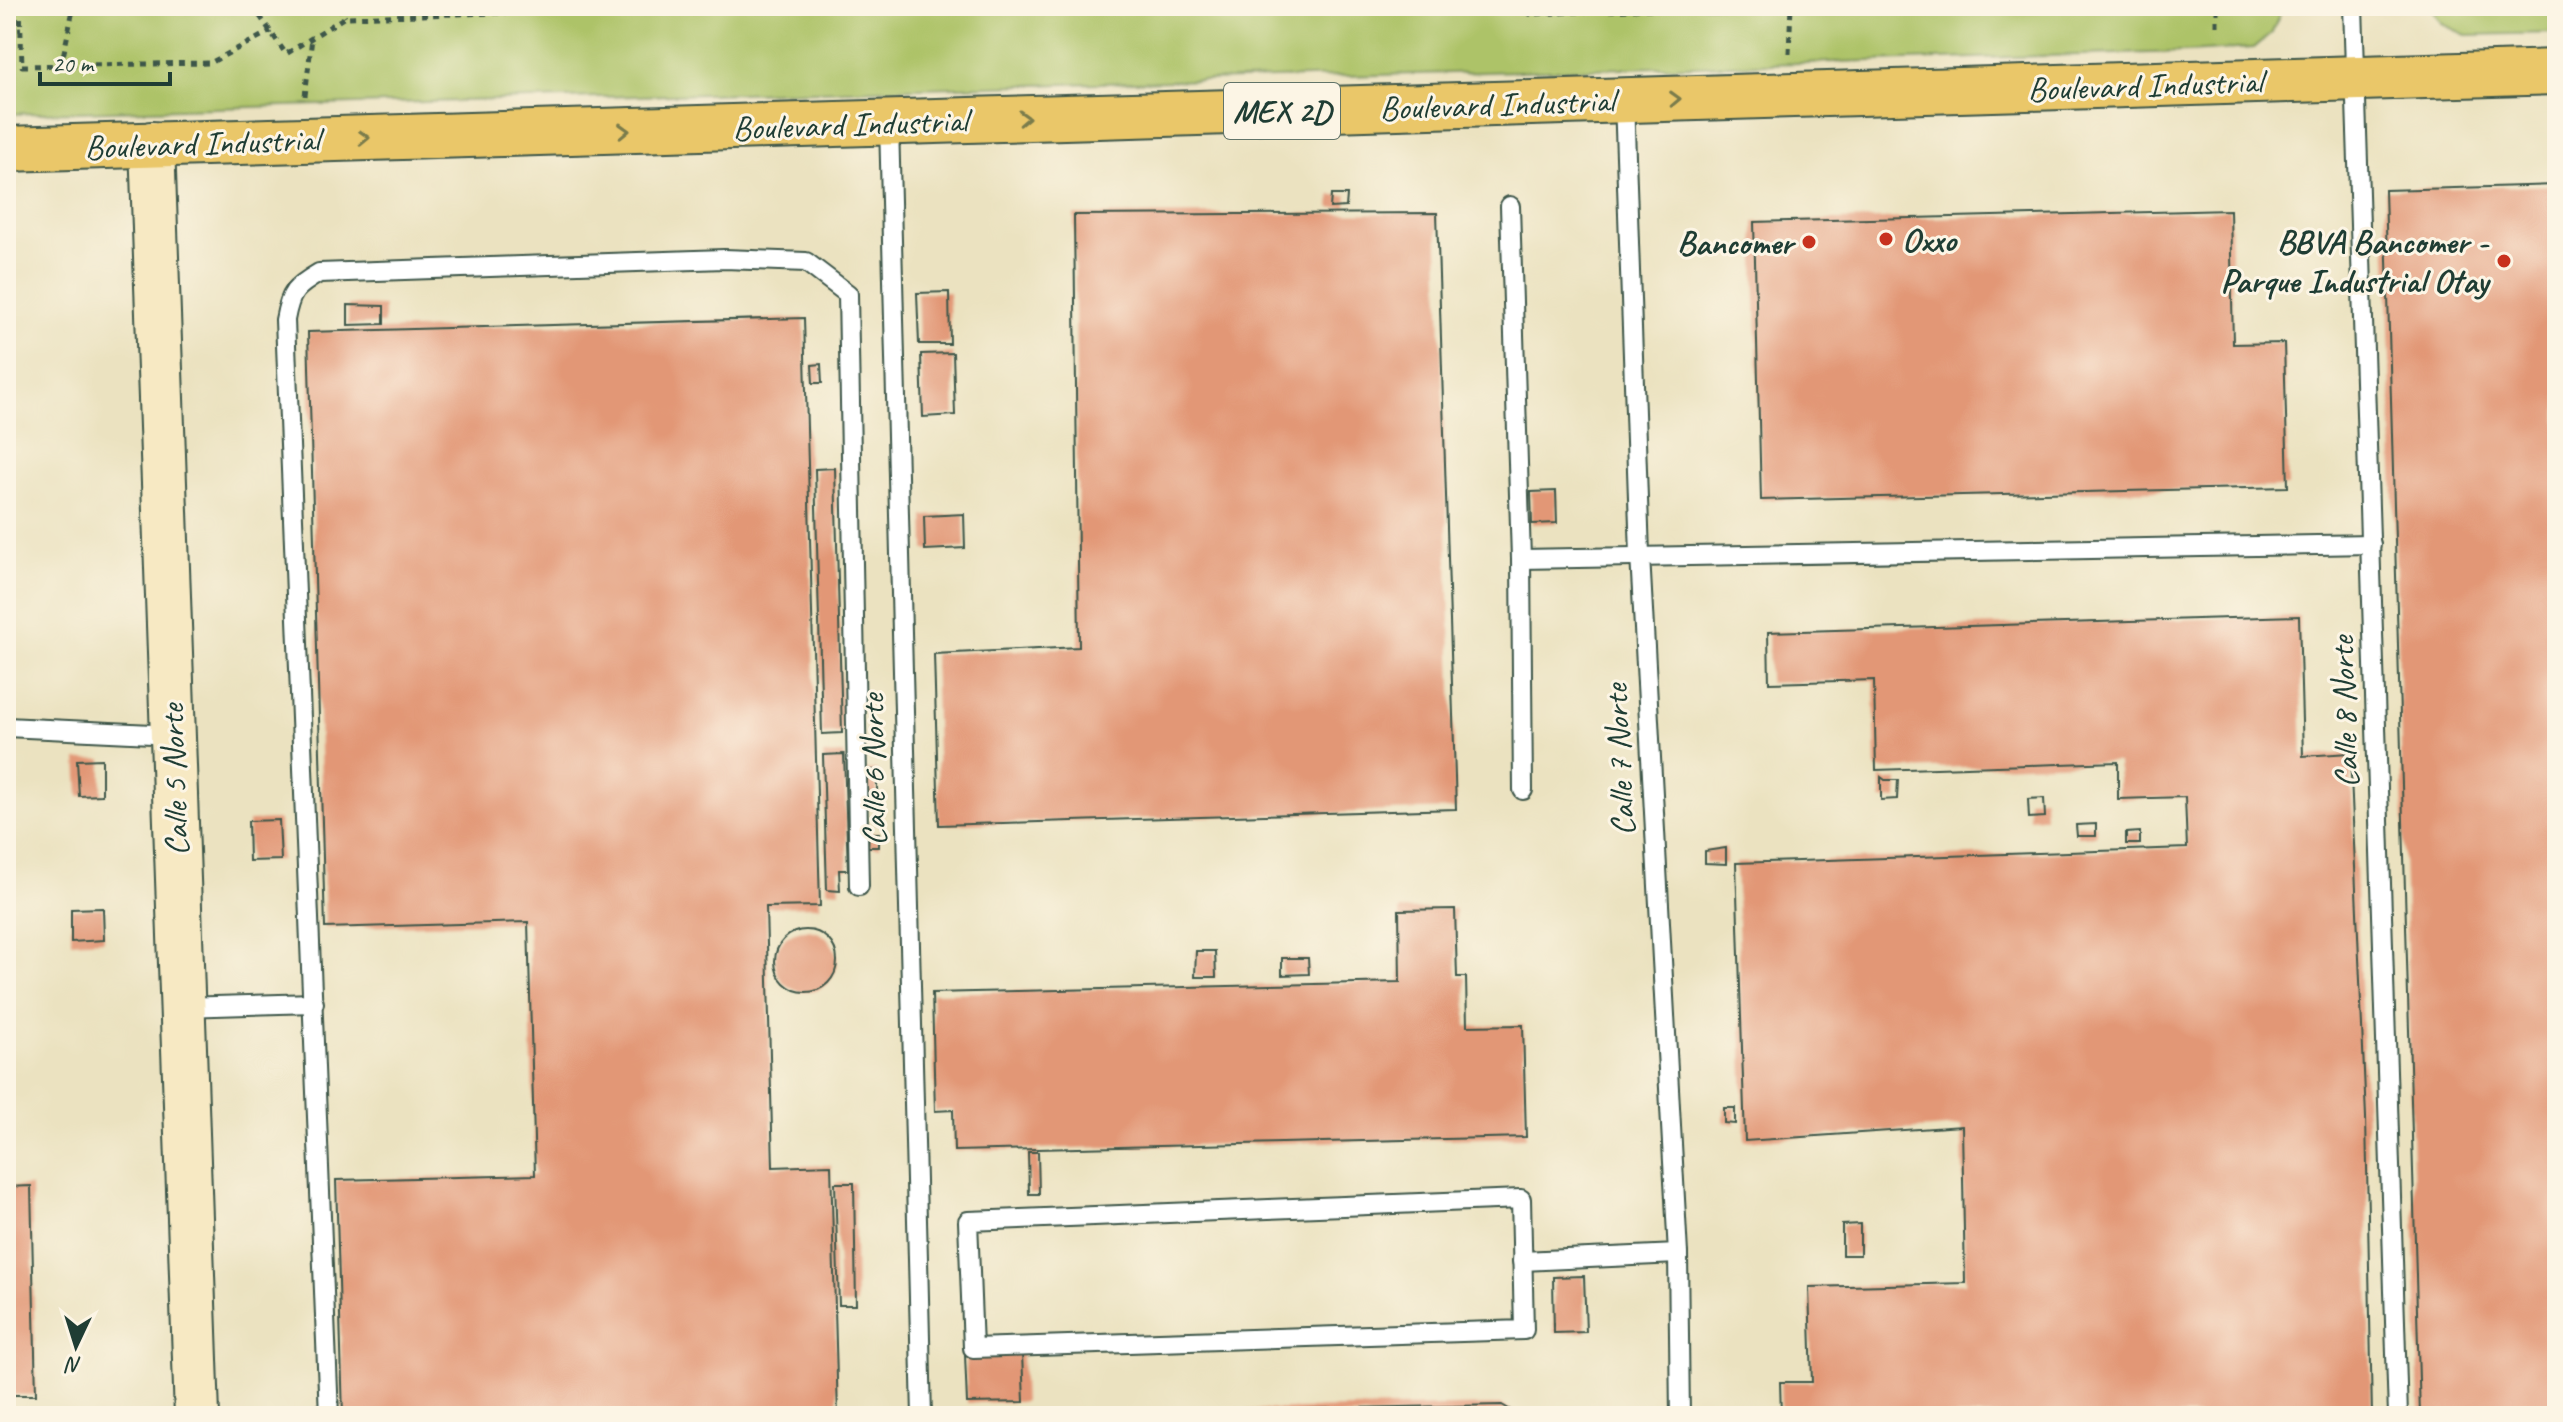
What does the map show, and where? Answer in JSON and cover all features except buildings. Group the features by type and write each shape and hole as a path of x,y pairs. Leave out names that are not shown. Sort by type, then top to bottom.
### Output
{"highway":[{"name":"Boulevard Industrial","path":"6,149 2557,72"}],"street":[{"name":"Calle 5 Norte","path":"152,144 197,1416"}],"lane":[{"name":"Calle 8 Norte","path":"2353,6 2398,1416"},
{"name":"Calle 7 Norte","path":"1624,100 1640,555 1678,1254 1680,1416"},
{"name":"Calle 6 Norte","path":"889,123 922,1416"},
{"path":"1510,206 1521,559 1523,790"},
{"path":"329,1416 285,320 288,299 299,285 319,273 724,259 806,262 848,294 859,886"},
{"path":"1521,559 2371,544"},
{"path":"6,727 173,735"},
{"path":"182,1007 314,1003"},
{"path":"1521,1199 1522,1261 1524,1330 973,1348 968,1221 1521,1199"},
{"path":"1522,1261 1678,1254"}],"path":[{"path":"20,6 22,66 210,63 271,31"},
{"path":"61,66 72,8 235,6"},
{"path":"253,6 286,54 345,17 759,6"},
{"path":"338,6 345,17"},
{"path":"1515,6 1530,14 1726,6"},
{"path":"2217,6 2217,26"},
{"path":"6,30 21,29"},
{"path":"299,140 312,37"}],"green space":[{"path":"6,6 2283,6 2272,33 2254,48 2187,52 6,114"},
{"path":"2430,6 2557,6 2557,33 2466,35 2442,24"}],"place":[{"name":"Oxxo","path":"1886,239"},
{"name":"Bancomer","path":"1809,242"},
{"name":"BBVA Bancomer - Parque Industrial Otay","path":"2504,261"}]}
